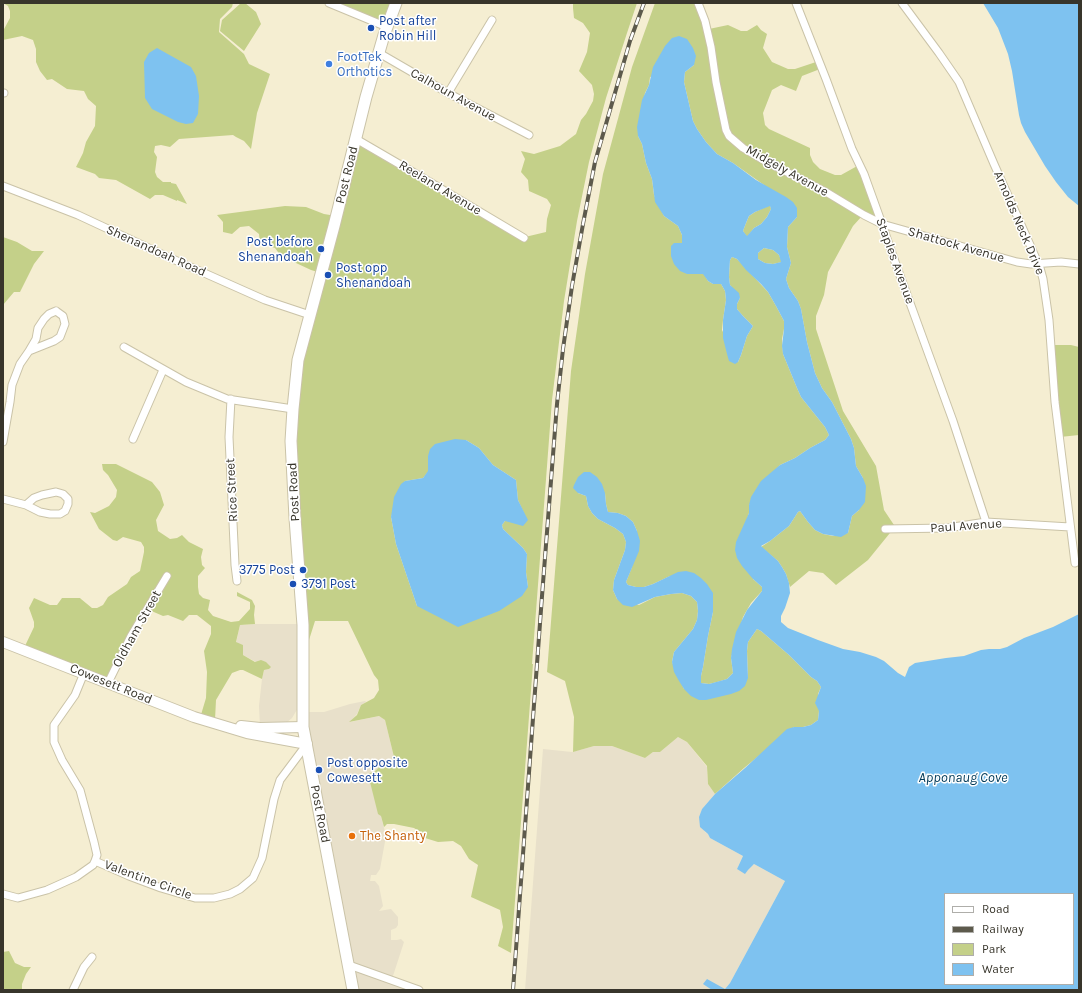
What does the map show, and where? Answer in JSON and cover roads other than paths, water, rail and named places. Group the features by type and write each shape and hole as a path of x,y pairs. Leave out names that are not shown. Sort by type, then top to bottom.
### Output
{"main road":[{"name":"Post Road","path":"353,990 303,727 303,625 295,518 292,441 293,409 298,360 334,226 366,97 387,27 396,3"},
{"name":"Cowesett Road","path":"3,642 194,717 246,733 307,744"},
{"name":"Cowesett Road","path":"219,725 260,728 303,727"}],"street":[{"path":"329,3 387,27"},
{"name":"Midgely Avenue","path":"698,3 705,21 724,125 729,136 743,148 765,161 826,192 882,224"},
{"name":"Staples Avenue","path":"796,3 852,150 864,174 953,421 986,522"},
{"name":"Arnolds Neck Drive","path":"902,3 939,52 959,82 1038,263 1043,279 1055,402 1075,563"},
{"path":"448,93 492,20"},
{"name":"Calhoun Avenue","path":"379,53 448,93 529,135"},
{"name":"Reeland Avenue","path":"356,139 524,238"},
{"name":"Shenandoah Road","path":"3,186 78,215 265,300 310,315"},
{"name":"Shattock Avenue","path":"882,224 1012,261 1031,264 1061,262 1079,264"},
{"path":"3,442 12,385 20,364 36,339 38,328 44,319 49,314 56,311 63,316 66,324 60,337 54,341 29,350"},
{"path":"124,347 186,382 227,399 293,409"},
{"path":"134,439 163,370"},
{"name":"Rice Street","path":"231,400 230,437 235,565 237,581"},
{"path":"3,499 26,505 40,512 50,514 60,514 65,511 68,504 68,499 63,494 56,492 34,498 26,505"},
{"name":"Paul Avenue","path":"885,529 947,528 986,522 1070,527"},
{"name":"Oldham Street","path":"108,683 131,636 167,576"},
{"name":"Valentine Circle","path":"84,673 74,695 54,726 54,742 62,760 80,790 95,848 95,861 168,890 195,898 214,898 230,894 240,889 253,878 262,858 274,799 280,780 307,744"},
{"path":"3,894 18,898 47,890 76,877 93,865 95,861"},
{"path":"73,990 84,966 92,957"},
{"path":"349,965 418,990"}],"water":[{"path":"983,3 1079,3 1079,206 1068,197 1056,182 1025,132 1019,115 1008,54 998,28"},
{"name":"Apponaug Cove","path":"679,36 687,39 693,48 696,56 694,65 685,72 684,82 693,121 706,142 717,154 733,163 756,180 786,197 793,202 797,208 797,217 788,227 787,247 791,263 786,279 789,288 798,301 801,309 815,373 851,439 854,448 856,466 866,486 865,502 852,516 848,533 841,537 823,534 815,530 800,511 789,526 761,546 778,561 786,574 789,583 790,593 781,616 781,622 788,628 818,640 843,649 876,657 884,661 905,677 909,667 915,663 964,656 981,650 1007,647 1079,614 1079,990 712,990 703,984 707,979 725,989 730,983 785,881 754,864 745,874 737,869 743,856 710,838 708,834 700,827 699,817 702,809 715,794 787,729 811,725 818,720 819,711 815,703 821,687 817,681 789,655 757,629 748,642 748,678 745,686 739,691 731,694 706,700 699,700 691,696 679,681 674,672 672,662 674,652 693,629 697,620 697,602 691,596 682,593 655,597 632,607 623,605 617,599 613,590 614,580 625,550 626,542 623,534 598,519 588,506 586,496 578,493 573,488 578,477 584,472 590,472 597,477 602,484 608,512 626,516 633,522 640,541 639,551 626,582 628,585 644,587 678,572 686,571 694,573 707,584 713,593 713,612 701,683 709,684 727,679 733,673 731,658 736,632 747,610 762,591 762,587 742,566 737,558 735,550 736,542 749,513 751,497 761,481 780,465 825,440 829,435 825,427 801,397 783,354 782,346 784,321 768,292 761,284 737,259 732,257 730,260 729,277 730,285 739,293 740,298 737,304 737,309 753,326 747,336 738,362 735,364 729,361 723,338 723,320 726,300 725,291 721,284 713,284 708,281 703,274 687,274 680,271 674,264 671,256 671,246 674,243 682,243 682,235 678,226 664,216 655,202 652,179 646,163 642,144 638,136 637,127 642,100 649,85 653,67 665,46 672,38","holes":["770,206 771,209 761,224 754,228 747,236 743,231 749,216","764,248 773,250 779,255 781,262 773,264 765,263 758,259 758,253"]},
{"path":"157,48 191,67 196,76 199,96 198,114 193,123 186,124 178,122 152,109 145,98 144,62 149,53"},
{"path":"455,439 466,440 479,448 493,465 516,480 518,500 528,520 523,526 505,521 502,525 503,529 523,548 527,554 526,572 528,587 522,596 499,611 458,627 417,606 396,544 391,517 394,497 401,484 405,481 423,478 428,471 428,456 430,449 435,444"}],"railway":[{"path":"513,990 542,596 557,404 563,349 572,286 595,162 630,41 644,3"}],"place":[{"name":"Post after Robin Hill","path":"371,28"},
{"name":"FootTek Orthotics","path":"329,64"},
{"name":"Post before Shenandoah","path":"321,249"},
{"name":"Post opp Shenandoah","path":"328,275"},
{"name":"3775 Post","path":"303,570"},
{"name":"3791 Post","path":"293,584"},
{"name":"Post opposite Cowesett","path":"319,770"},
{"name":"The Shanty","path":"352,836"}]}
